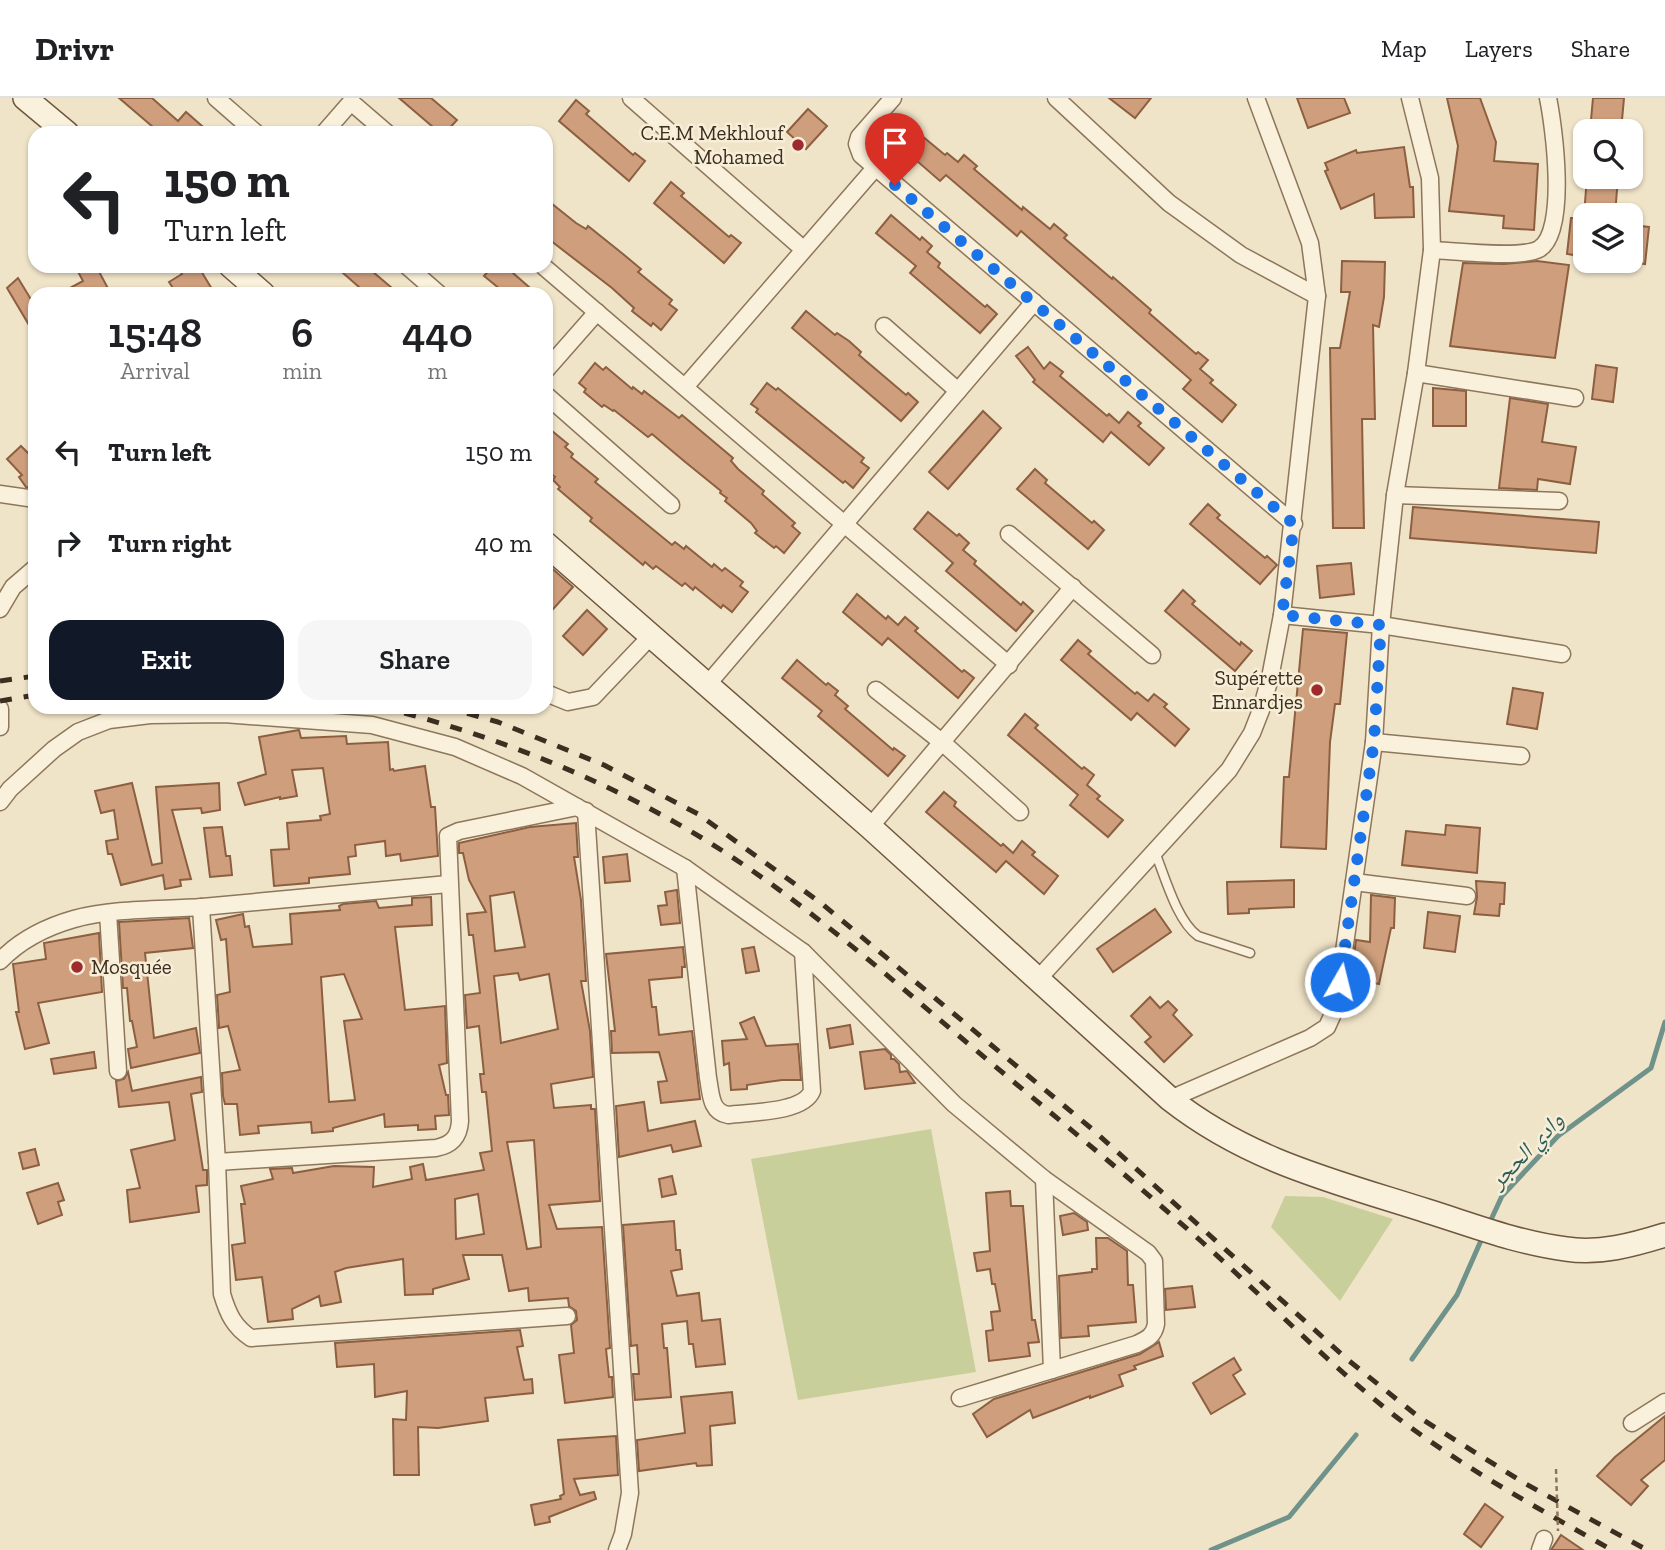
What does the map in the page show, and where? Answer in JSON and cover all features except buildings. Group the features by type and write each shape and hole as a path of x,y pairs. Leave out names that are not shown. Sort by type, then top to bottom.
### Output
{"main road":[{"path":"25,98 59,126"},
{"path":"239,273 254,287"},
{"path":"553,550 870,827 1170,1099 1199,1122 1229,1140 1291,1168 1518,1240 1567,1250 1602,1250 1665,1235"}],"street":[{"path":"216,98 248,126"},
{"path":"631,98 803,249"},
{"path":"893,98 864,131 857,144 861,155 1294,524"},
{"path":"1056,98 1178,210 1241,255 1317,296"},
{"path":"1039,978 1229,770 1252,733 1270,678 1282,615 1294,524 1317,296 1310,243 1256,98"},
{"path":"1170,1099 1296,1045 1327,1027 1336,1007 1374,741 1381,625 1395,495 1416,373 1432,250 1430,178 1410,98"},
{"path":"1432,250 1512,253 1534,251 1544,244 1552,222 1557,180 1548,98"},
{"path":"330,126 352,100 380,126"},
{"path":"685,387 875,168"},
{"path":"415,273 431,287"},
{"path":"551,273 1009,665"},
{"path":"707,685 1034,302"},
{"path":"553,362 597,312"},
{"path":"884,326 958,391"},
{"path":"1416,373 1576,398"},
{"path":"553,401 671,505"},
{"path":"1,495 28,498"},
{"path":"1395,495 1559,501"},
{"path":"1009,534 1152,655"},
{"path":"0,610 13,587 28,574"},
{"path":"870,827 1073,587"},
{"path":"1282,615 1381,625 1562,654"},
{"path":"553,696 568,702 593,697 651,636"},
{"path":"876,690 943,743 1020,812"},
{"path":"0,709 0,727"},
{"path":"0,802 10,789 54,749 78,732 109,720 150,715 224,714 372,725 455,747 490,761 685,869 803,952 954,1104 1044,1179 1148,1252 1154,1262 1154,1333 1137,1344 960,1398"},
{"path":"1374,741 1521,756"},
{"path":"217,1162 436,1147 444,1146 454,1138 460,1121 447,838 449,834 581,809"},
{"path":"581,809 630,1493 623,1534 617,1550"},
{"path":"685,869 708,1078 713,1106 720,1114 796,1106 809,1097 812,1091 803,952"},
{"path":"1354,882 1467,896"},
{"path":"0,961 13,947 73,919 108,913 448,884"},
{"path":"201,907 217,1162 222,1294 228,1315 239,1330 251,1338 567,1316"},
{"path":"108,913 118,1071"},
{"path":"1044,1179 1052,1370"},
{"path":"1632,1423 1665,1402"}],"lane":[{"path":"1155,852 1184,921 1192,932 1250,953"}],"path":[{"path":"1547,1540 1556,1469"}],"green space":[{"path":"931,1129 976,1372 798,1400 751,1159"},
{"path":"1285,1196 1323,1197 1393,1219 1340,1301 1271,1227"}],"waterway":[{"name":"وادي الحجر","path":"1489,1224 1502,1196 1558,1136 1651,1068 1665,1022"},
{"name":"وادي الحجر","path":"1412,1359 1457,1295 1483,1236"},
{"path":"1211,1550 1289,1517 1356,1435"}],"railway":[{"path":"0,681 28,677"},
{"path":"0,701 28,696"},
{"path":"408,714 546,760 626,796 702,838 773,885 841,937 1116,1168 1202,1242 1348,1377 1399,1419 1477,1472 1612,1550"},
{"path":"469,714 498,722 604,765 698,814 821,903 1092,1129 1348,1360 1420,1418 1524,1483 1647,1550"}],"place":[{"name":"C.E.M Mekhlouf Mohamed","path":"798,145"},
{"name":"Supérette Ennardjes","path":"1317,690"},
{"name":"Mosquée","path":"77,967"}],"route":[{"path":"895,185 1294,524 1282,615 1381,625 1374,741 1340,982"}]}
